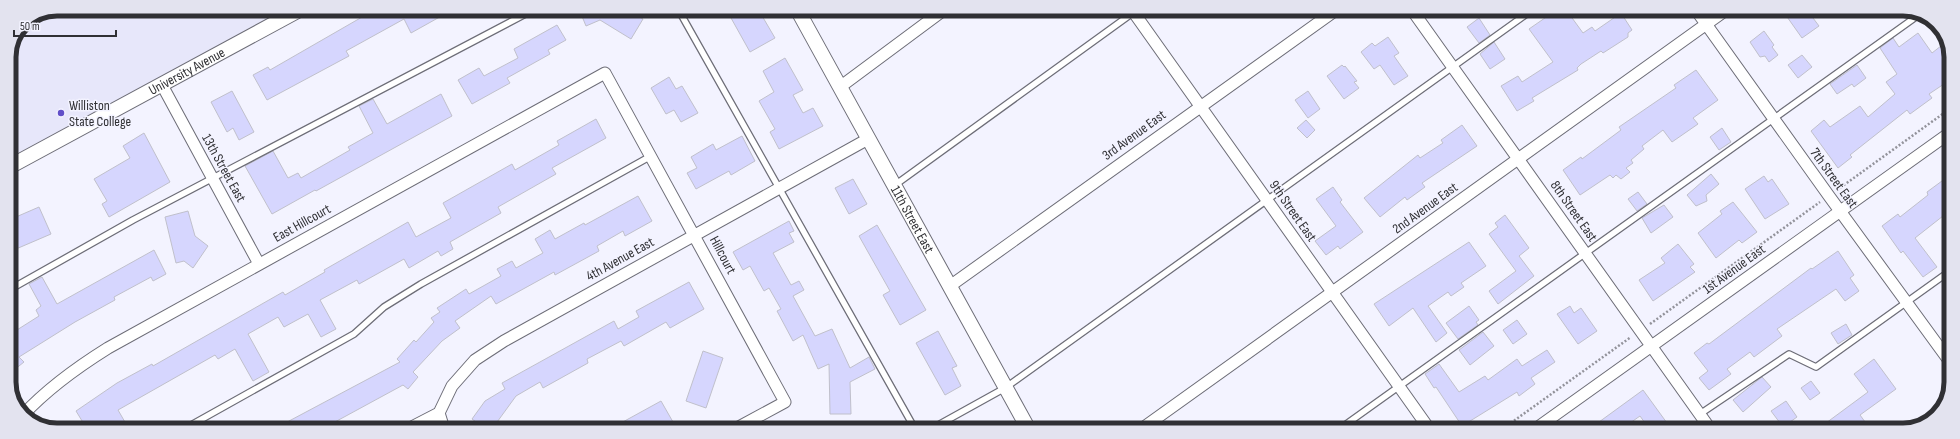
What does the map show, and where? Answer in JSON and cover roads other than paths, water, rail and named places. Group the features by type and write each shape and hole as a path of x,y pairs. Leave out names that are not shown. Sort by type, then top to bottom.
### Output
{"street":[{"name":"University Avenue","path":"16,163 162,86 288,16"},
{"name":"11th Street East","path":"801,16 1025,423"},
{"path":"840,87 937,16"},
{"name":"9th Street East","path":"1138,16 1425,423"},
{"name":"3rd Avenue East","path":"950,286 1328,16"},
{"name":"8th Street East","path":"1416,16 1706,423"},
{"name":"7th Street East","path":"1700,16 1840,212 1944,354"},
{"name":"2nd Avenue East","path":"1150,423 1717,16"},
{"name":"Hillcourt","path":"605,73 652,156 785,402 746,423"},
{"name":"East Hillcourt","path":"27,410 40,396 71,371 108,348 605,73"},
{"name":"13th Street East","path":"162,86 259,264"},
{"name":"1st Avenue East","path":"1544,423 1944,137"},
{"name":"4th Avenue East","path":"439,413 452,386 475,360 504,341 868,139"},
{"path":"420,423 439,413 442,423"}],"lane":[{"path":"16,286 133,220 522,16"},
{"path":"682,16 911,423"},
{"path":"895,185 1126,16"},
{"path":"942,423 1005,388 1086,328 1524,16"},
{"path":"1348,423 1774,120 1915,18"},
{"path":"195,423 354,334 384,307 421,284 652,156"},
{"path":"1700,414 1789,354 1816,367 1944,275"}],"place":[{"name":"Williston State College","path":"61,113"}]}
